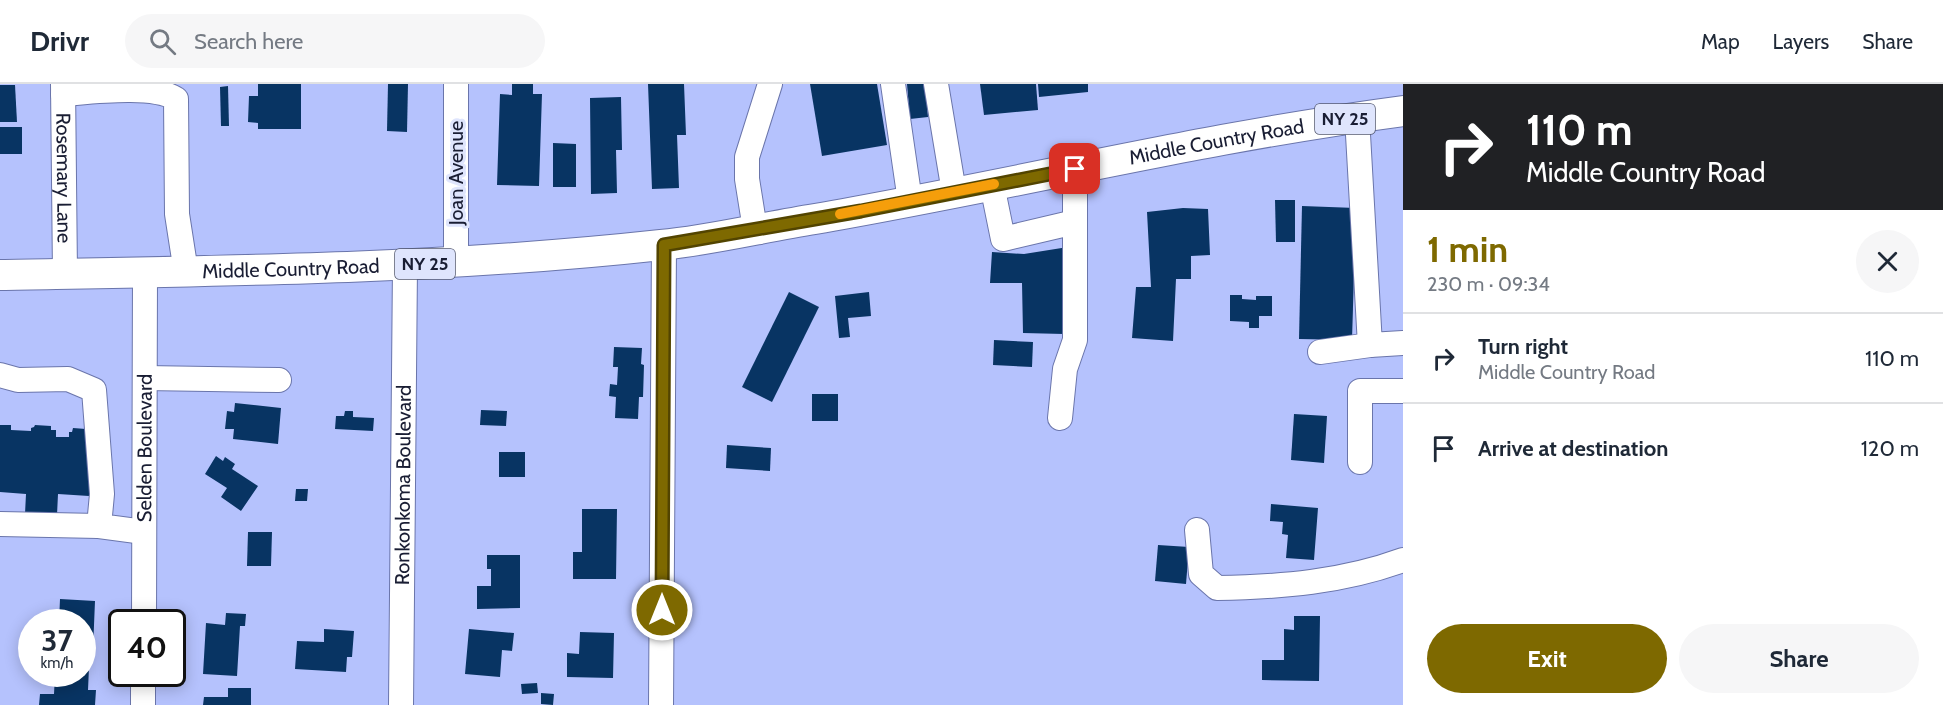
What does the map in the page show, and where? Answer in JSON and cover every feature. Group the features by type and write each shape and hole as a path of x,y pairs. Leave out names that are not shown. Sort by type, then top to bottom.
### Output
{"main road":[{"name":"Middle Country Road","path":"65,274 405,265 664,245 910,201 1293,126 1403,111"},
{"name":"NY 25","path":"0,275 65,274"}],"street":[{"name":"Joan Avenue","path":"456,84 456,262"},
{"path":"755,229 747,179 747,157 770,84"},
{"path":"892,84 910,201"},
{"path":"936,84 954,192"},
{"path":"63,89 156,92 176,99 177,214 186,272"},
{"name":"Rosemary Lane","path":"63,89 65,274"},
{"path":"1357,117 1362,166 1370,345"},
{"path":"1060,418 1065,369 1075,340 1075,169"},
{"path":"992,185 1003,239 1075,222"},
{"path":"661,705 664,245"},
{"name":"Ronkonkoma Boulevard","path":"401,705 405,265"},
{"name":"Selden Boulevard","path":"144,609 145,273"},
{"path":"1320,352 1403,343"},
{"path":"0,375 18,380 68,379 94,390 102,494 99,526"},
{"path":"145,378 279,380"},
{"path":"1360,462 1360,391 1403,391"},
{"path":"0,524 99,526 144,532"},
{"path":"1197,530 1201,574 1217,588 1275,587 1343,577 1403,560"},
{"path":"143,687 143,705"}],"building":[{"path":"258,84 301,84 301,129 258,129 258,123 248,122 249,96 258,96"},
{"path":"388,84 408,84 407,132 387,131"},
{"path":"512,84 533,84 533,94 542,94 539,186 497,185 500,94 512,95"},
{"path":"648,84 684,84 686,135 677,135 679,188 652,189"},
{"path":"810,84 877,84 887,145 822,156"},
{"path":"907,84 925,84 928,117 910,119"},
{"path":"980,84 1036,84 1038,110 984,115"},
{"path":"1038,84 1088,84 1088,92 1039,97"},
{"path":"0,85 15,85 17,122 0,122"},
{"path":"228,86 229,126 221,126 220,87"},
{"path":"621,97 622,150 616,150 617,193 591,194 590,98"},
{"path":"0,127 22,127 22,154 0,154"},
{"path":"553,143 576,144 576,187 553,187"},
{"path":"1275,200 1295,200 1295,242 1276,242"},
{"path":"1302,206 1356,208 1352,340 1299,339"},
{"path":"1183,208 1208,209 1210,255 1191,256 1191,279 1176,279 1173,341 1132,338 1136,287 1151,287 1147,212"},
{"path":"1068,247 1064,334 1023,333 1022,283 990,283 992,252 1024,254"},
{"path":"789,292 819,307 772,402 742,387"},
{"path":"869,292 871,316 848,318 850,337 839,338 835,296"},
{"path":"1230,295 1242,295 1242,299 1256,300 1256,296 1272,296 1272,316 1259,316 1259,328 1249,328 1249,322 1230,321"},
{"path":"994,340 1033,342 1032,367 993,365"},
{"path":"614,347 642,348 643,397 639,397 638,419 615,418 616,397 609,396 610,384 617,385 618,367 613,367"},
{"path":"812,394 838,394 838,421 812,421"},
{"path":"235,403 281,408 278,444 233,439 234,429 225,429 227,411 234,412"},
{"path":"481,410 507,411 506,426 480,425"},
{"path":"345,411 353,411 353,417 374,418 373,431 335,429 336,416 344,416"},
{"path":"1294,414 1327,416 1324,463 1291,460"},
{"path":"0,425 11,425 11,430 31,431 35,425 51,426 51,430 56,430 56,437 69,437 69,432 72,432 73,428 92,432 89,496 58,494 57,515 25,514 26,494 0,492"},
{"path":"727,445 771,448 770,471 726,468"},
{"path":"499,452 525,452 525,477 499,477"},
{"path":"216,456 223,461 225,457 235,464 232,469 258,486 241,511 221,497 227,488 205,474"},
{"path":"296,489 308,489 307,501 295,501"},
{"path":"1271,504 1318,508 1314,560 1286,558 1288,535 1282,534 1283,522 1270,521"},
{"path":"582,509 617,509 616,579 573,579 573,552 582,552"},
{"path":"248,532 272,532 271,566 247,566"},
{"path":"1158,545 1189,547 1186,584 1155,581"},
{"path":"487,555 520,555 520,608 477,609 477,586 491,586 491,569 487,569"},
{"path":"60,599 95,601 95,609 60,609"},
{"path":"226,613 246,614 245,626 240,626 237,676 203,674 206,623 225,625"},
{"path":"1294,616 1320,616 1319,681 1262,680 1262,660 1284,660 1284,629 1294,630"},
{"path":"324,629 354,631 352,657 347,657 346,672 295,669 297,641 324,642"},
{"path":"469,629 514,633 512,651 502,650 500,677 465,674"},
{"path":"580,632 614,633 613,678 567,677 567,653 579,654"},
{"path":"537,683 538,693 522,694 521,684"},
{"path":"54,687 88,687 88,690 96,690 95,705 39,705 40,694 54,694"},
{"path":"228,688 251,688 251,705 203,705 204,697 228,697"},
{"path":"541,693 554,694 553,705 541,704"}],"slow traffic":[{"path":"840,214 994,184"}],"route":[{"path":"662,610 664,245 861,211 1075,169"}]}
